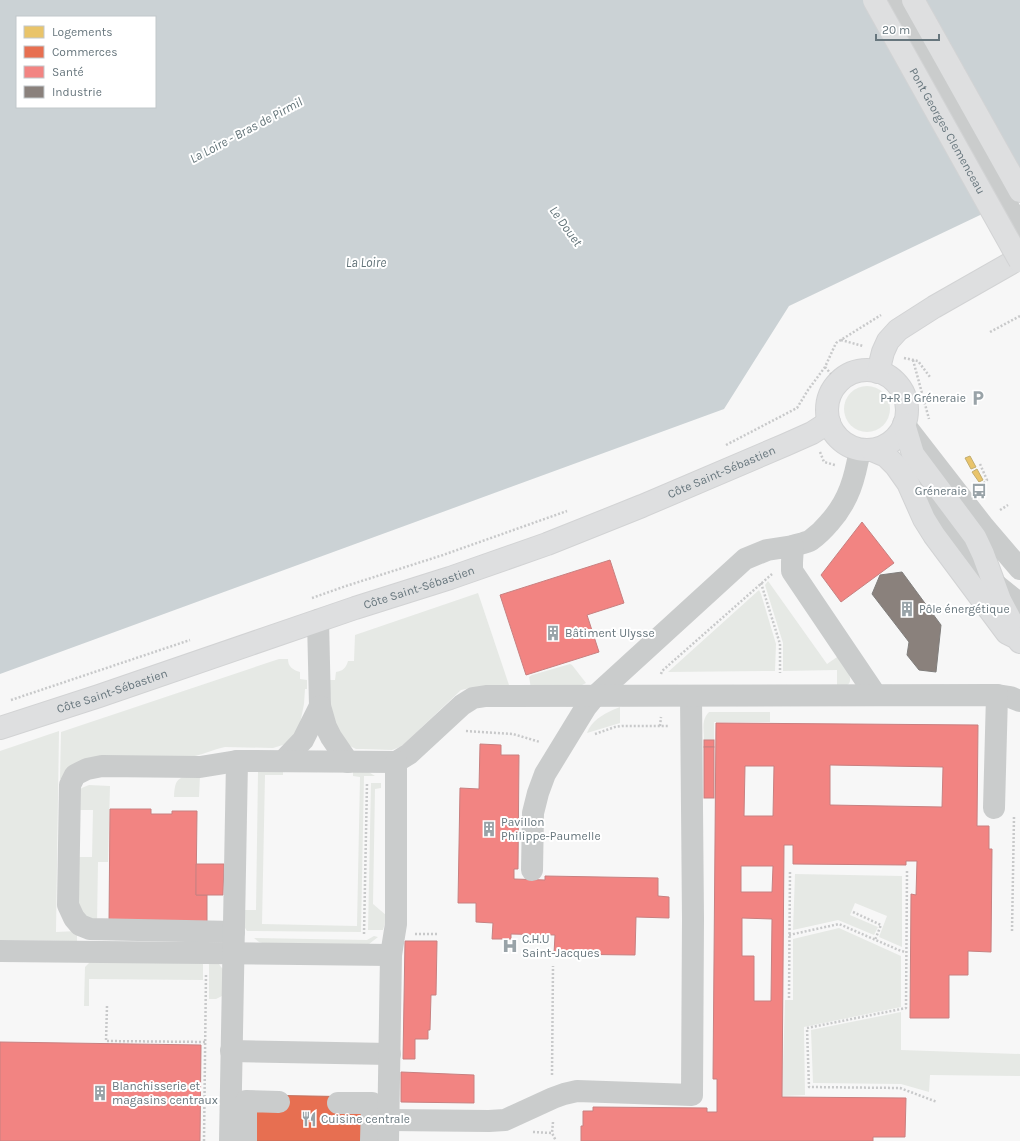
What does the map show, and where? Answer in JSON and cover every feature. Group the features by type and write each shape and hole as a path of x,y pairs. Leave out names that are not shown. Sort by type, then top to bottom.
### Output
{"main road":[{"name":"Pont Georges Clemenceau","path":"874,0 1020,261"},
{"path":"913,0 1020,191"},
{"path":"878,372 883,352 888,341 898,330 934,307 1020,258"},
{"path":"866,449 884,446 894,439 902,430 907,411 903,392 895,381 878,372 867,370 856,371 846,376 832,375 832,391 828,401 827,411 829,422 834,433 840,440 848,445 886,456 896,466 908,483 924,519 934,535 1007,633 1019,640"},
{"name":"Côte Saint-Sébastien","path":"0,728 548,544 778,448 812,433 829,422"},
{"path":"904,424 912,454 975,537 1006,614 1015,628 1019,640"}],"lane":[{"name":"Pont Georges Clemenceau","path":"894,0 1020,228"},
{"path":"904,424 984,528 1020,569"},
{"path":"532,870 533,813 538,793 545,774 586,707 595,696 738,564 745,559 767,550 793,546 810,540 821,532 837,513 849,494 856,470 866,449"},
{"path":"908,483 926,497 973,559 994,583 1020,604"},
{"path":"793,546 793,572 875,694"},
{"path":"318,620 320,706 326,727 348,762"},
{"path":"388,1141 391,955 396,924 395,771 410,754 462,705 473,698 486,696 875,694 997,695 1010,697 1020,702"},
{"path":"994,808 997,695"},
{"path":"389,1120 505,1120 553,1098 577,1091 692,1095 693,919 691,696"},
{"path":"283,761 303,740 320,706"},
{"path":"234,932 90,929 80,925 74,918 68,905 70,786 75,775 87,769 102,766 200,767 237,761 348,762 395,771"},
{"path":"230,1141 237,761"},
{"path":"0,951 391,955"},
{"path":"232,1051 390,1054"},
{"path":"246,1141 246,1101 279,1102"},
{"path":"338,1103 372,1103 371,1141"}],"path":[{"path":"990,332 1020,316"},
{"path":"930,377 918,361 912,360 930,424"},
{"name":"Côte Saint-Sébastien","path":"721,448 797,408"},
{"path":"980,464 987,480 980,487"},
{"path":"1000,510 1008,505"},
{"name":"Côte Saint-Sébastien","path":"311,598 443,555 573,508"},
{"path":"660,726 662,671 761,583 778,570 793,572"},
{"path":"761,583 780,644 780,695"},
{"name":"Côte Saint-Sébastien","path":"7,701 196,638"},
{"path":"464,731 513,734 548,744 583,738 622,726 692,726"},
{"path":"364,936 367,779 395,771"},
{"path":"1012,931 1014,816"},
{"path":"789,998 790,871"},
{"path":"907,871 906,1008 807,1028 809,1087 900,1088 937,1102"},
{"path":"853,912 881,925 875,940"},
{"path":"789,936 839,924 906,952"},
{"path":"204,1141 206,954"},
{"path":"553,966 552,1133 556,1141"},
{"path":"107,1006 106,1041 206,1042"},
{"path":"530,1132 552,1133"}],"shaded area":[{"path":"862,386 872,386 880,390 886,396 890,404 890,414 886,422 880,428 872,432 862,432 854,428 848,422 844,414 844,404 848,396 854,390"},
{"path":"768,581 827,664 840,655 850,675 849,683 847,685 837,686 837,670 783,671 783,643 765,585"},
{"path":"759,590 776,644 775,671 668,672"},
{"path":"478,593 510,688 470,688 461,690 404,744 392,750 356,749 348,745 332,718 329,680 335,680 336,672 344,669 348,661 354,661 355,635"},
{"path":"279,659 288,659 291,668 300,672 300,679 307,680 307,689 305,689 300,724 297,732 286,744 273,748 225,747 195,756 60,779 61,732"},
{"path":"570,664 586,683 580,686 531,688 529,677 532,675"},
{"path":"620,707 620,723 587,733 589,728 596,720"},
{"path":"709,712 770,712 770,722 714,722 714,740 704,740 704,722 706,715"},
{"path":"59,731 56,932 77,931 77,941 0,940 0,751"},
{"path":"283,768 283,775 265,775 262,924 357,926 360,777 353,776 353,769 367,771 375,776 364,776 361,932 247,931 243,925 241,910 256,910 258,772 264,769"},
{"path":"200,776 199,797 174,797 177,781 183,777"},
{"path":"371,783 381,783 381,788 375,789 373,904 387,916 383,930 368,930"},
{"path":"89,785 110,786 108,862 98,862 97,923 92,923 76,906 76,857 92,857 93,810 78,810 80,789"},
{"path":"795,874 902,876 902,947 879,937 887,916 855,903 850,915 878,927 874,935 838,920 793,930"},
{"path":"839,928 901,956 901,1007 804,1027 805,1095 782,1096 785,1000 793,1000 793,939"},
{"path":"374,936 378,937 369,944 266,944 259,942 254,938 367,940"},
{"path":"90,962 203,963 203,980 89,979 89,1006 84,1006 85,967"},
{"path":"209,963 219,964 224,971 222,996 216,999 209,999"},
{"path":"901,1012 901,1050 1020,1054 1020,1076 930,1075 929,1092 901,1084 813,1083 811,1030"}],"water":[{"name":"La Loire","path":"0,0 1020,0 1020,196 789,306 724,409 0,674"}],"building: Logements":[{"path":"970,456 976,467 971,469 965,458"},
{"path":"977,469 983,480 979,482 972,472"}],"building: Commerces":[{"name":"Cuisine centrale","path":"253,1095 366,1097 365,1141 252,1141"}],"building: Santé":[{"path":"862,522 894,563 841,602 821,575"},
{"name":"Bâtiment Ulysse","path":"610,560 624,603 587,615 599,652 526,675 500,595"},
{"path":"716,723 978,725 977,826 989,826 989,849 992,849 991,952 968,951 968,975 949,975 949,1018 910,1018 911,894 916,895 917,861 906,861 906,865 793,864 793,845 784,845 782,1097 906,1098 905,1137 873,1137 873,1141 581,1141 583,1111 593,1111 593,1107 707,1108 707,1112 717,1112 717,1079 713,1079","holes":["830,765 943,767 942,807 830,805","745,766 774,766 773,816 744,816","741,866 773,866 772,892 741,892","742,918 772,919 771,1001 754,1001 754,956 742,956"]},
{"path":"704,740 714,740 714,747 704,747"},
{"name":"Pavillon Philippe-Paumelle","path":"480,744 501,745 501,755 519,755 518,869 514,869 514,879 545,880 545,876 658,878 658,896 669,897 669,918 636,917 635,955 554,954 555,935 511,934 511,939 492,939 493,923 476,922 476,903 458,903 460,788 479,789"},
{"path":"704,747 714,747 714,798 704,798"},
{"path":"110,809 151,809 151,814 172,814 172,811 197,811 196,895 207,895 207,925 109,924"},
{"path":"196,864 224,864 223,895 196,895"},
{"path":"405,941 437,941 436,995 431,995 430,1030 428,1030 428,1039 415,1039 415,1059 403,1059"},
{"name":"Blanchisserie et magasins centraux","path":"0,1042 201,1045 200,1141 0,1141"},
{"path":"401,1072 474,1075 474,1103 401,1102"}],"building: Industrie":[{"name":"Pôle énergétique","path":"902,572 941,625 936,672 919,670 907,655 909,642 872,594 880,575"}],"place":[{"name":"P+R B Gréneraie","path":"978,398"},
{"name":"Gréneraie","path":"979,491"},
{"name":"Pôle énergétique","path":"907,609"},
{"name":"Bâtiment Ulysse","path":"553,633"},
{"name":"Pavillon Philippe-Paumelle","path":"489,829"},
{"name":"C.H.U Saint-Jacques","path":"510,946"},
{"name":"Blanchisserie et magasins centraux","path":"100,1093"},
{"name":"Cuisine centrale","path":"309,1119"}],"water label":[{"name":"La Loire - Bras de Pirmil","path":"246,130"},
{"name":"Le Douet","path":"566,226"}]}
